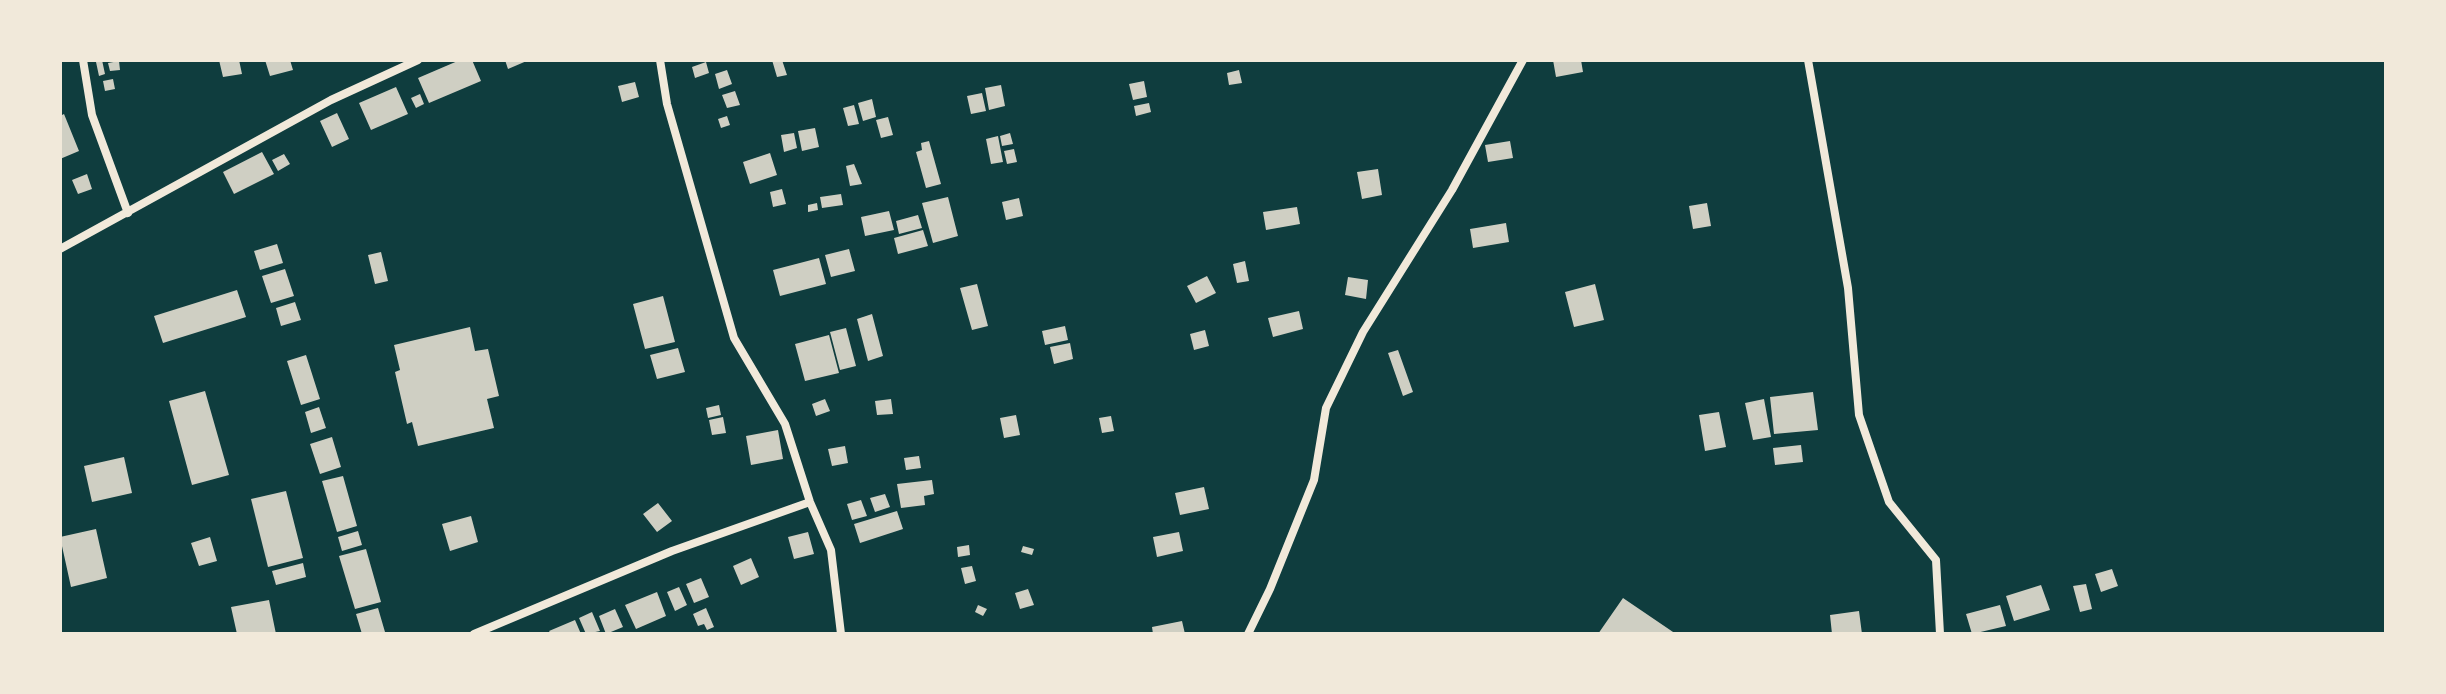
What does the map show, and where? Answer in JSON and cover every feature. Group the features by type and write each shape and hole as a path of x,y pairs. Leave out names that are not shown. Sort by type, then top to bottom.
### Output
{"street":[{"path":"83,60 92,115 128,213"},
{"path":"60,249 331,100 418,60"},
{"path":"660,60 667,104 734,338 785,424 810,502 831,550 841,634"},
{"path":"1248,634 1270,589 1314,480 1326,408 1363,332 1452,190 1523,60"},
{"path":"1808,60 1848,288 1859,415 1889,502 1936,560 1940,634"},
{"path":"474,634 672,551 810,502"}],"building":[{"path":"102,60 105,74 99,76 96,62"},
{"path":"219,60 239,60 242,74 223,77"},
{"path":"265,60 290,60 293,70 270,76"},
{"path":"460,60 472,60 481,81 429,103 418,78"},
{"path":"505,60 529,60 508,69"},
{"path":"772,60 782,60 787,75 777,77"},
{"path":"1553,60 1581,60 1583,72 1556,77"},
{"path":"119,61 120,70 110,71 108,63"},
{"path":"706,62 709,73 695,78 692,67"},
{"path":"727,70 732,84 719,89 715,74"},
{"path":"1239,70 1242,83 1229,85 1227,73"},
{"path":"113,79 115,89 105,91 103,81"},
{"path":"1144,81 1147,97 1133,100 1129,84"},
{"path":"635,82 639,97 622,102 618,86"},
{"path":"1001,85 1005,106 989,110 985,88"},
{"path":"396,87 408,114 371,130 359,103"},
{"path":"735,91 740,105 727,108 722,95"},
{"path":"982,93 986,111 971,114 967,96"},
{"path":"420,94 424,104 416,108 411,98"},
{"path":"872,99 876,117 863,121 858,103"},
{"path":"1149,103 1151,112 1136,116 1134,106"},
{"path":"854,105 859,124 848,126 843,108"},
{"path":"337,113 349,139 332,147 320,121"},
{"path":"64,114 79,151 60,159 60,116"},
{"path":"727,116 730,125 721,128 718,119"},
{"path":"888,117 893,135 881,138 876,120"},
{"path":"815,128 819,147 802,151 798,131"},
{"path":"794,133 797,148 784,152 781,135"},
{"path":"1010,133 1013,144 1002,146 1000,136"},
{"path":"998,136 1003,162 991,164 986,139"},
{"path":"929,141 941,184 926,188 916,152 922,150 921,143"},
{"path":"1510,141 1513,158 1488,162 1485,145"},
{"path":"1014,149 1017,162 1007,164 1004,151"},
{"path":"262,152 274,174 234,194 223,172"},
{"path":"770,153 777,175 750,184 743,162"},
{"path":"284,154 290,164 278,171 272,160"},
{"path":"854,164 862,184 850,186 846,166"},
{"path":"1378,169 1382,195 1362,199 1357,172"},
{"path":"87,174 92,189 78,194 72,180"},
{"path":"782,189 786,204 773,207 770,192"},
{"path":"841,194 843,205 822,208 820,197"},
{"path":"948,197 958,236 933,243 922,203"},
{"path":"1019,198 1023,216 1006,220 1002,202"},
{"path":"817,203 818,210 808,212 808,205"},
{"path":"1707,203 1711,226 1693,229 1689,206"},
{"path":"1297,207 1300,224 1266,230 1263,212"},
{"path":"889,211 894,230 865,236 861,217"},
{"path":"918,215 922,228 899,234 896,221"},
{"path":"1506,223 1509,242 1473,248 1470,229"},
{"path":"923,230 928,246 898,254 894,238"},
{"path":"277,244 283,263 260,270 254,251"},
{"path":"849,249 855,271 831,277 825,255"},
{"path":"381,252 388,281 375,284 368,255"},
{"path":"819,258 826,284 780,296 773,270"},
{"path":"1245,261 1249,281 1237,283 1233,264"},
{"path":"285,269 294,296 271,303 262,276"},
{"path":"1207,276 1216,293 1196,303 1187,286"},
{"path":"1348,277 1368,280 1366,299 1345,295"},
{"path":"977,284 988,326 972,330 960,288"},
{"path":"1595,284 1604,320 1574,327 1565,292"},
{"path":"237,290 246,317 163,343 154,316"},
{"path":"663,296 675,342 645,349 633,304"},
{"path":"295,302 301,320 281,326 276,308"},
{"path":"1299,311 1303,329 1273,337 1268,318"},
{"path":"872,314 883,356 868,361 857,319"},
{"path":"1065,326 1068,340 1045,345 1042,331"},
{"path":"470,327 475,351 488,349 499,396 487,399 494,428 418,446 412,422 407,424 395,372 400,370 394,345"},
{"path":"846,328 856,366 840,370 830,332"},
{"path":"1205,330 1209,346 1194,350 1190,334"},
{"path":"829,335 839,373 805,381 795,344"},
{"path":"1070,343 1073,359 1054,364 1050,347"},
{"path":"678,348 685,372 657,379 650,355"},
{"path":"1398,350 1413,392 1403,396 1388,353"},
{"path":"306,355 320,399 301,405 287,361"},
{"path":"205,391 229,475 192,485 169,401"},
{"path":"1813,392 1818,430 1774,434 1770,397"},
{"path":"825,399 830,411 816,416 812,404"},
{"path":"891,399 893,414 877,415 875,401"},
{"path":"1764,399 1771,437 1753,440 1745,403"},
{"path":"719,405 721,415 708,418 706,408"},
{"path":"319,407 326,428 311,433 305,412"},
{"path":"1719,412 1726,447 1705,451 1699,415"},
{"path":"1016,415 1020,435 1004,438 1000,418"},
{"path":"1111,416 1114,431 1102,433 1099,418"},
{"path":"723,417 726,433 712,435 709,420"},
{"path":"778,430 783,459 751,465 746,436"},
{"path":"332,437 341,467 320,474 310,444"},
{"path":"1801,445 1803,462 1775,465 1773,448"},
{"path":"845,446 848,463 832,466 828,449"},
{"path":"919,456 921,468 906,470 904,458"},
{"path":"124,457 132,493 92,502 84,466"},
{"path":"343,476 357,526 337,532 322,481"},
{"path":"932,480 934,494 924,496 925,505 901,508 897,484"},
{"path":"1204,487 1209,509 1180,515 1175,493"},
{"path":"286,491 303,558 268,567 251,499"},
{"path":"885,494 890,507 875,512 870,498"},
{"path":"861,500 867,516 852,520 847,504"},
{"path":"658,503 672,521 657,532 643,514"},
{"path":"897,511 903,529 860,543 854,524"},
{"path":"471,516 478,542 450,551 442,524"},
{"path":"96,529 107,578 71,587 60,537"},
{"path":"358,531 362,545 342,551 338,537"},
{"path":"808,532 814,554 794,559 788,537"},
{"path":"1179,532 1183,551 1157,557 1153,537"},
{"path":"210,537 217,561 199,566 191,543"},
{"path":"969,545 970,555 958,557 957,547"},
{"path":"1023,546 1034,549 1032,555 1021,552"},
{"path":"366,549 381,602 355,609 339,556"},
{"path":"751,558 759,577 741,585 733,566"},
{"path":"303,563 306,577 276,585 272,571"},
{"path":"972,566 976,581 965,584 961,568"},
{"path":"2112,569 2118,586 2101,592 2095,574"},
{"path":"701,578 709,597 694,603 686,584"},
{"path":"2086,584 2092,609 2080,612 2073,586"},
{"path":"2041,585 2050,610 2014,621 2006,596"},
{"path":"679,587 687,605 675,611 667,592"},
{"path":"1028,589 1034,605 1020,609 1015,593"},
{"path":"657,592 666,616 636,629 625,605"},
{"path":"1623,598 1676,634 1598,634"},
{"path":"269,600 276,634 237,634 231,607"},
{"path":"978,605 987,609 983,616 975,612"},
{"path":"2000,605 2006,626 1972,634 1966,614"},
{"path":"378,608 385,632 362,634 356,614"},
{"path":"706,608 714,627 707,630 704,624 698,626 693,614"},
{"path":"615,609 623,627 606,634 599,616"},
{"path":"1859,611 1862,634 1832,634 1830,615"},
{"path":"592,612 600,631 586,634 579,618"},
{"path":"575,620 581,634 551,634 549,631"},
{"path":"1182,621 1185,634 1153,634 1152,627"}]}
